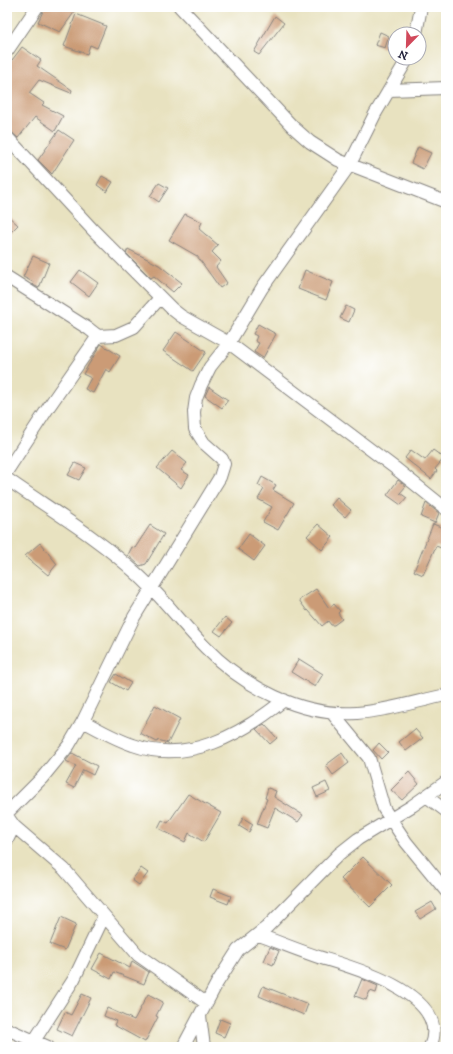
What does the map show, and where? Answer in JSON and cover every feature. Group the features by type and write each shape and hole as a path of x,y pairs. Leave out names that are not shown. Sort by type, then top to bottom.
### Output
{"street":[{"path":"7,51 37,7"},
{"path":"180,7 293,127 310,142 349,166 446,202"},
{"path":"417,26 421,7"},
{"path":"7,813 61,757 83,721 124,635 151,587 208,496 223,469 222,459 198,435 194,422 196,398 210,367 229,343 262,288 349,166 366,130 403,66"},
{"path":"389,90 446,88"},
{"path":"7,137 93,230 160,298 181,316 229,343 395,468 446,509"},
{"path":"7,277 84,325 98,336 116,335 134,327 160,298"},
{"path":"7,470 98,336"},
{"path":"7,479 86,532 114,554 151,587 206,648 228,667 252,684 284,700 332,713 373,711 446,696"},
{"path":"83,721 133,745 159,750 184,750 210,744 228,737 284,700"},
{"path":"332,713 369,758 378,792 384,808 391,819 406,842 446,891"},
{"path":"183,1047 206,1003 238,950 259,935 339,854 358,839 446,782"},
{"path":"426,796 446,811"},
{"path":"7,816 14,826 64,869 138,955 206,1003"},
{"path":"7,840 14,826"},
{"path":"34,1041 74,979 104,916"},
{"path":"259,935 325,959 391,980 420,995 438,1013 441,1020 438,1035 430,1047"},
{"path":"200,1016 204,1047"},
{"path":"7,1029 48,1047"}],"building":[{"path":"45,7 78,7 60,32 38,22"},
{"path":"76,14 106,26 97,48 90,45 87,54 64,46"},
{"path":"275,16 284,23 259,55 254,52"},
{"path":"380,32 387,35 385,48 375,45"},
{"path":"22,47 41,60 37,66 72,90 71,93 39,80 29,93 44,103 42,105 63,116 55,131 35,117 18,138 7,128 7,58 12,60"},
{"path":"59,130 74,140 52,174 38,160"},
{"path":"418,147 431,153 423,169 411,163"},
{"path":"102,176 113,182 107,192 97,185"},
{"path":"159,183 168,188 159,202 150,196"},
{"path":"185,214 202,222 199,229 218,245 212,252 221,261 216,267 227,283 220,288 197,256 169,240"},
{"path":"7,215 18,225 7,236"},
{"path":"128,249 159,265 182,283 173,292 154,276 151,278 126,253"},
{"path":"33,256 49,263 39,288 33,285 35,283 23,277"},
{"path":"80,270 98,283 89,296 71,282"},
{"path":"305,270 333,282 326,300 298,289"},
{"path":"346,306 354,310 349,322 340,318"},
{"path":"258,324 276,334 263,358 254,352 259,343 255,341 257,336 253,334"},
{"path":"176,332 206,352 193,371 163,351"},
{"path":"101,344 120,356 110,372 106,369 93,393 85,389 91,378 83,374"},
{"path":"209,387 228,400 222,408 205,396"},
{"path":"411,450 425,460 433,450 444,458 435,469 437,471 431,479 405,458"},
{"path":"172,451 187,463 181,470 189,475 181,488 157,468"},
{"path":"75,463 86,468 79,480 68,475"},
{"path":"262,477 276,485 273,490 294,503 278,530 263,522 272,507 258,499 264,489 258,485"},
{"path":"398,480 406,486 400,493 407,498 401,505 387,495"},
{"path":"337,498 351,510 345,517 331,505"},
{"path":"426,503 439,513 435,523 421,517"},
{"path":"318,524 333,537 322,550 307,536"},
{"path":"433,524 446,529 446,550 436,546 423,575 414,571"},
{"path":"150,525 164,534 146,564 140,566 128,555 132,547 135,548"},
{"path":"249,534 265,546 254,561 238,549"},
{"path":"40,543 57,564 48,575 25,556"},
{"path":"316,589 329,608 334,604 340,611 338,613 342,619 334,625 331,625 328,621 322,626 308,610 307,611 299,600"},
{"path":"225,617 232,623 221,636 214,631"},
{"path":"299,659 323,674 315,687 291,672"},
{"path":"116,674 131,683 126,691 111,682"},
{"path":"155,705 180,719 168,743 158,740 157,742 140,733"},
{"path":"264,724 277,738 270,744 256,729"},
{"path":"415,729 423,738 406,751 399,742"},
{"path":"379,743 388,752 381,759 373,750"},
{"path":"72,753 97,766 93,775 83,770 74,788 66,784 76,766 66,761"},
{"path":"342,753 349,763 333,775 326,765"},
{"path":"409,772 419,784 402,800 391,790"},
{"path":"326,782 330,791 317,797 313,788"},
{"path":"268,788 276,791 274,797 303,815 298,822 275,808 267,828 257,824 267,799 265,798"},
{"path":"188,794 221,813 204,842 189,833 185,842 158,828 162,820 168,823"},
{"path":"243,818 253,824 249,832 239,826"},
{"path":"363,857 392,885 370,907 341,879"},
{"path":"141,868 148,873 139,885 132,880"},
{"path":"213,889 231,896 228,904 210,897"},
{"path":"432,902 436,909 420,919 415,912"},
{"path":"61,917 76,924 65,950 50,944"},
{"path":"270,947 279,951 273,965 264,961"},
{"path":"101,953 130,968 132,961 149,972 144,984 114,972 111,979 92,969"},
{"path":"362,979 378,986 376,993 370,991 366,1000 355,996"},
{"path":"263,986 308,1004 304,1015 259,996"},
{"path":"82,994 91,998 72,1036 57,1029 65,1012 71,1015"},
{"path":"148,994 163,1002 156,1016 158,1017 145,1042 114,1025 116,1021 104,1016 107,1008 134,1020"},
{"path":"220,1019 230,1023 224,1037 215,1033"}]}
